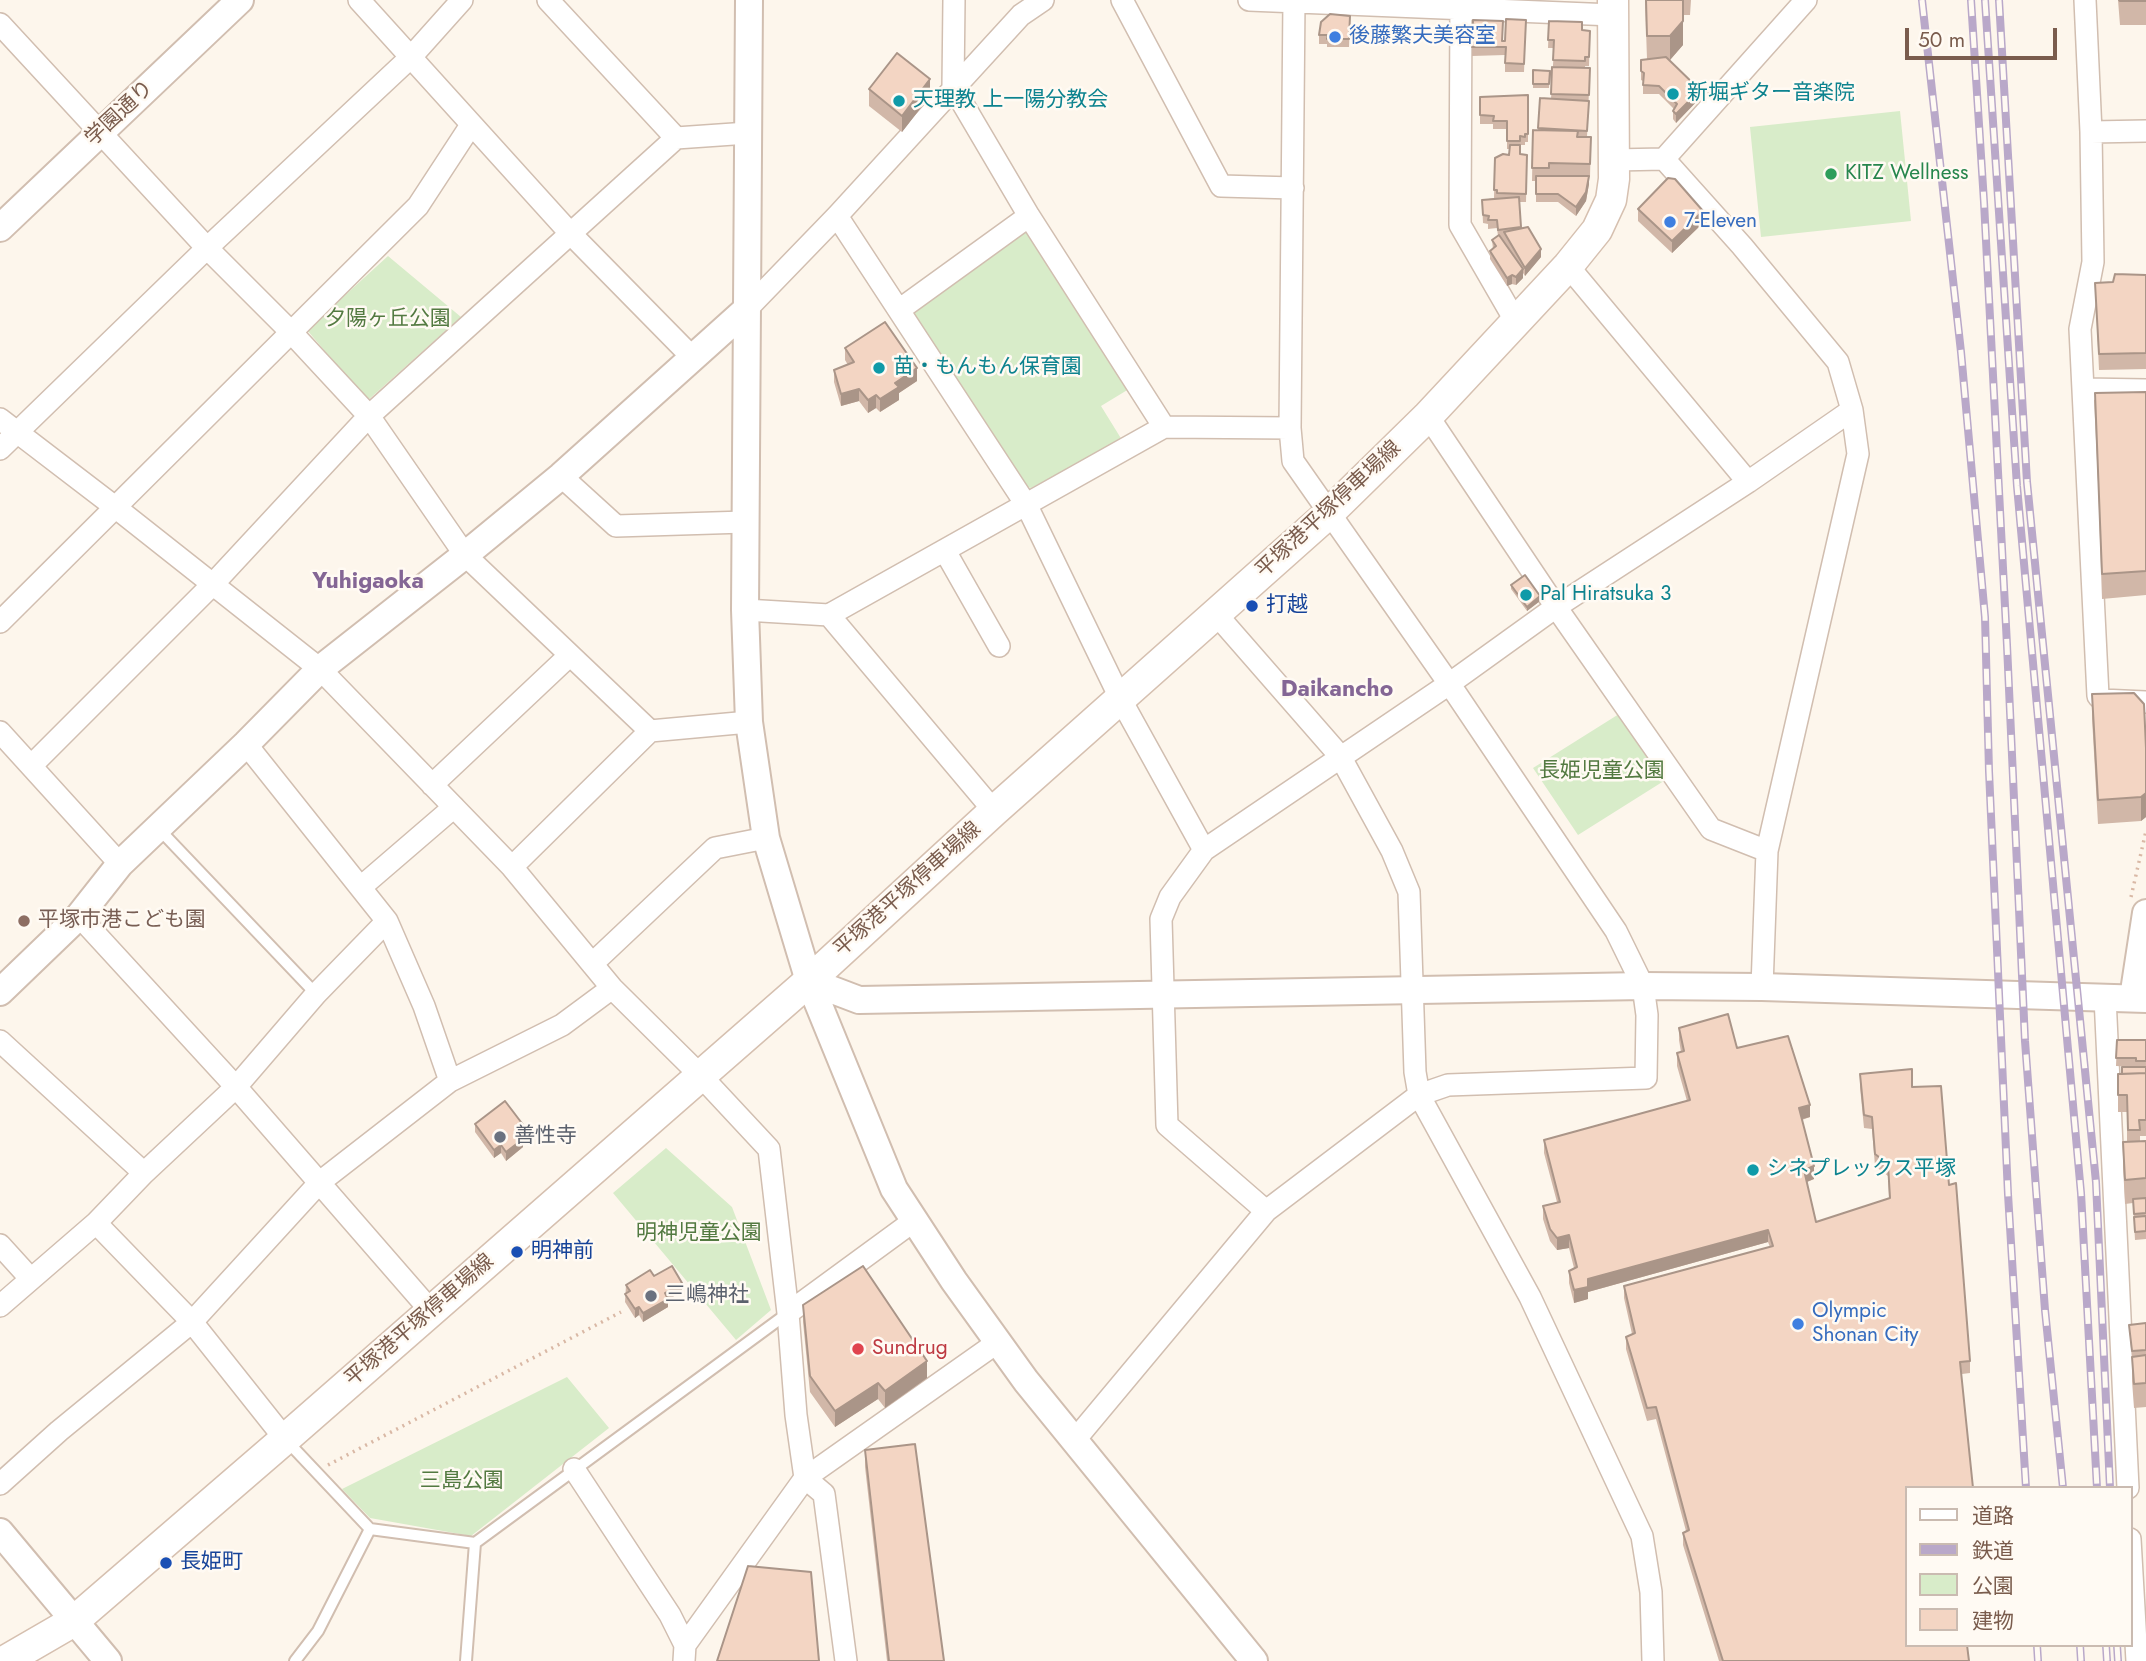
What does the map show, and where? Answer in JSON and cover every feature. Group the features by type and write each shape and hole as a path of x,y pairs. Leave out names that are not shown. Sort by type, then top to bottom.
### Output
{"main road":[{"name":"平塚港平塚停車場線","path":"5,1661 74,1621 809,981 994,811 1328,514 1428,416 1568,266 1597,230 1611,200 1614,160 1613,7"}],"street":[{"name":"学園通り","path":"0,228 240,0"},
{"path":"359,0 570,233 692,358"},
{"path":"0,449 207,248 411,57 462,0"},
{"path":"548,0 676,138"},
{"path":"748,0 745,610 749,722 766,838 809,981 894,1189 1026,1381 1254,1661"},
{"path":"954,0 953,87 1029,216 1164,427"},
{"path":"0,992 79,916 120,864 320,669 561,476 747,309 837,216 1021,15 1043,0"},
{"path":"1122,0 1221,186 1293,188"},
{"path":"1249,0 1613,7"},
{"path":"2085,0 2093,262 2080,330 2098,696 2102,700 2146,702"},
{"path":"1074,1441 1266,1211 1419,1095 1448,1085 1646,1079 1647,1015 1643,986 1616,931 1449,684 1293,461 1290,428 1294,1"},
{"path":"1460,4 1460,225 1516,322"},
{"path":"1614,160 1664,159 1795,4"},
{"path":"0,24 207,248 291,332 369,416 465,555 650,731"},
{"path":"0,622 418,206 471,125"},
{"path":"2091,132 2146,131"},
{"path":"30,766 213,584 369,416 676,138 748,133"},
{"path":"1664,159 1742,246 1838,362 1852,410 1858,454 1767,851 1762,987"},
{"path":"837,216 1027,506 1121,700 1204,850"},
{"path":"899,310 1029,216"},
{"path":"1568,266 1748,482"},
{"path":"2084,389 2146,390"},
{"path":"1266,1211 1167,1125 1161,919 1170,897 1204,850 1449,684 1556,607 1748,482 1852,410"},
{"path":"1428,416 1556,607 1711,829 1767,851"},
{"path":"0,419 320,669 512,867 612,988 700,1075 769,1149 805,1478 824,1494 846,1661"},
{"path":"745,610 829,615 1164,427 1290,428"},
{"path":"561,476 616,526 746,522"},
{"path":"945,551 999,646"},
{"path":"1216,614 1339,756 1392,852 1409,892 1415,1072 1419,1095 1530,1297 1642,1536 1651,1592 1653,1661"},
{"path":"829,615 994,811"},
{"path":"432,785 570,655"},
{"path":"512,867 650,731 749,722"},
{"path":"0,732 120,864"},
{"path":"246,744 387,921 424,1006 450,1081"},
{"path":"361,887 454,807"},
{"path":"592,964 715,848 766,838"},
{"path":"809,981 859,1000 1643,986 1762,987 2140,999 2146,913"},
{"path":"79,916 236,1087 431,1311"},
{"path":"0,1306 96,1223 144,1173 236,1087 316,994 387,921"},
{"path":"0,1484 59,1431 192,1322 320,1182 450,1081 562,1025 612,988"},
{"path":"2105,997 2128,1486"},
{"path":"0,1041 144,1173"},
{"path":"2113,1159 2135,1160"},
{"path":"788,1313 915,1220"},
{"path":"96,1223 192,1322 285,1439"},
{"path":"0,1245 30,1278"},
{"path":"685,1653 805,1478 998,1342"},
{"path":"2122,1374 2146,1373"},
{"path":"574,1469 670,1615 685,1653"},
{"path":"0,1532 108,1661"},
{"path":"2132,1564 2139,1652"}],"lane":[{"path":"158,828 316,994"},
{"path":"285,1439 370,1529 475,1543 788,1313"},
{"path":"295,1661 318,1631 370,1529"},
{"path":"466,1661 475,1543"}],"path":[{"path":"316,1471 621,1312"}],"green space":[{"name":"KITZ Wellness","path":"1900,111 1911,221 1761,237 1750,127"},
{"path":"1024,231 1028,233 1129,389 1101,406 1122,440 1031,488 1024,486 914,316 915,310"},
{"name":"夕陽ヶ丘公園","path":"388,256 461,317 367,401 307,330"},
{"name":"長姫児童公園","path":"1619,714 1667,779 1578,835 1533,768"},
{"name":"明神児童公園","path":"666,1148 732,1207 771,1310 736,1340 613,1193"},
{"name":"三島公園","path":"567,1377 609,1428 471,1536 370,1518 342,1489"}],"building":[{"path":"1646,0 1683,0 1683,21 1670,36 1647,36"},
{"name":"後藤繁夫美容室","path":"1330,14 1350,16 1349,39 1327,39 1327,35 1319,35 1321,22"},
{"path":"1506,19 1526,20 1524,64 1505,63 1506,47 1472,47 1473,20 1503,21 1502,41 1505,41"},
{"path":"1549,21 1582,22 1582,30 1590,31 1589,57 1585,57 1585,61 1553,60 1554,40 1548,40"},
{"path":"897,53 930,79 902,116 869,89"},
{"name":"新堀ギター音楽院","path":"1666,57 1700,90 1676,114 1673,111 1677,104 1659,86 1643,85 1641,60"},
{"path":"1552,67 1590,68 1589,95 1551,94"},
{"path":"1533,70 1550,71 1549,84 1533,84"},
{"path":"1528,95 1528,134 1525,134 1525,137 1520,136 1520,141 1507,141 1507,121 1493,121 1494,116 1480,115 1480,97"},
{"path":"1540,98 1589,101 1587,131 1538,128"},
{"path":"1533,130 1578,131 1577,137 1591,137 1590,164 1549,163 1549,168 1532,168"},
{"path":"1510,145 1520,145 1520,154 1527,155 1526,194 1497,193 1497,190 1494,190 1495,158 1503,154 1509,155"},
{"path":"1536,176 1589,176 1586,192 1576,207 1558,194 1536,194"},
{"name":"7-Eleven","path":"1668,178 1675,179 1703,211 1672,241 1638,209"},
{"path":"1519,197 1521,227 1498,230 1497,220 1488,220 1489,216 1483,215 1482,200"},
{"path":"1528,227 1541,249 1525,268 1504,232"},
{"path":"1499,235 1523,269 1516,277 1512,275 1507,278 1490,251 1496,246 1492,240"},
{"path":"2115,274 2146,275 2146,353 2099,354 2095,283 2113,282"},
{"name":"苗・もんもん保育園","path":"885,322 917,368 895,383 899,387 880,399 876,395 868,400 859,389 841,394 834,370 854,362 845,348"},
{"path":"2146,392 2146,571 2102,574 2095,393"},
{"name":"Pal Hiratsuka 3","path":"1525,575 1540,596 1527,607 1511,585"},
{"path":"2134,693 2144,704 2146,793 2141,797 2098,800 2092,694"},
{"name":"Olympic Shonan City","path":"1728,1014 1737,1048 1788,1036 1810,1105 1799,1108 1814,1166 1804,1170 1816,1222 1890,1198 1888,1164 1875,1154 1872,1117 1864,1115 1860,1074 1912,1069 1912,1087 1941,1086 1949,1185 1956,1183 1970,1361 1960,1362 1973,1486 1904,1486 1904,1647 1967,1647 1969,1661 1723,1661 1683,1533 1689,1530 1656,1407 1647,1408 1626,1337 1635,1333 1624,1286 1773,1246 1768,1230 1588,1279 1588,1287 1574,1290 1569,1271 1577,1267 1569,1235 1557,1238 1550,1229 1543,1206 1560,1202 1544,1140 1690,1100 1677,1053 1684,1051 1679,1028"},
{"path":"2117,1040 2146,1040 2146,1061 2116,1058"},
{"path":"2122,1067 2146,1067 2146,1073 2122,1074"},
{"path":"2146,1073 2146,1120 2139,1120 2140,1130 2128,1130 2127,1095 2118,1095 2118,1074"},
{"name":"善性寺","path":"505,1101 524,1126 518,1132 523,1139 506,1152 501,1145 494,1150 475,1124"},
{"path":"2146,1141 2146,1178 2125,1180 2123,1142"},
{"path":"2146,1198 2146,1213 2134,1214 2133,1199"},
{"path":"2146,1216 2146,1231 2135,1232 2134,1217"},
{"name":"三嶋神社","path":"672,1266 682,1283 665,1293 668,1299 643,1313 639,1307 635,1309 625,1294 630,1291 626,1285 650,1270 654,1276"},
{"path":"863,1266 927,1361 885,1391 878,1383 835,1411 810,1376 803,1305"},
{"path":"2146,1323 2146,1350 2132,1351 2129,1325"},
{"path":"2146,1355 2146,1383 2134,1384 2132,1357"},
{"path":"915,1444 944,1661 889,1661 865,1450"},
{"path":"748,1566 811,1572 819,1661 717,1661"}],"railway":[{"path":"1922,0 1961,352 1985,617 1989,771 2008,1194 2026,1486"},
{"path":"1971,0 2007,645 2025,1041 2045,1310 2063,1486"},
{"path":"1985,0 2017,486 2081,1193 2097,1486"},
{"path":"1999,0 2027,482 2096,1182 2110,1486"},
{"path":"2037,1647 2038,1661"},
{"path":"2080,1647 2081,1661"},
{"path":"2106,1647 2107,1661"},
{"path":"2117,1647 2118,1661"}],"place":[{"name":"後藤繁夫美容室","path":"1335,37"},
{"name":"新堀ギター音楽院","path":"1673,94"},
{"name":"天理教 上一陽分教会","path":"899,101"},
{"name":"KITZ Wellness","path":"1831,174"},
{"name":"7-Eleven","path":"1670,222"},
{"name":"苗・もんもん保育園","path":"879,368"},
{"name":"Pal Hiratsuka 3","path":"1526,595"},
{"name":"打越","path":"1252,606"},
{"name":"平塚市港こども園","path":"24,921"},
{"name":"善性寺","path":"500,1137"},
{"name":"シネプレックス平塚","path":"1753,1170"},
{"name":"明神前","path":"517,1252"},
{"name":"三嶋神社","path":"651,1296"},
{"name":"Olympic Shonan City","path":"1798,1324"},
{"name":"Sundrug","path":"858,1349"},
{"name":"長姫町","path":"166,1563"}],"district":[{"name":"Yuhigaoka","path":"368,582"},
{"name":"Daikancho","path":"1337,690"}]}
